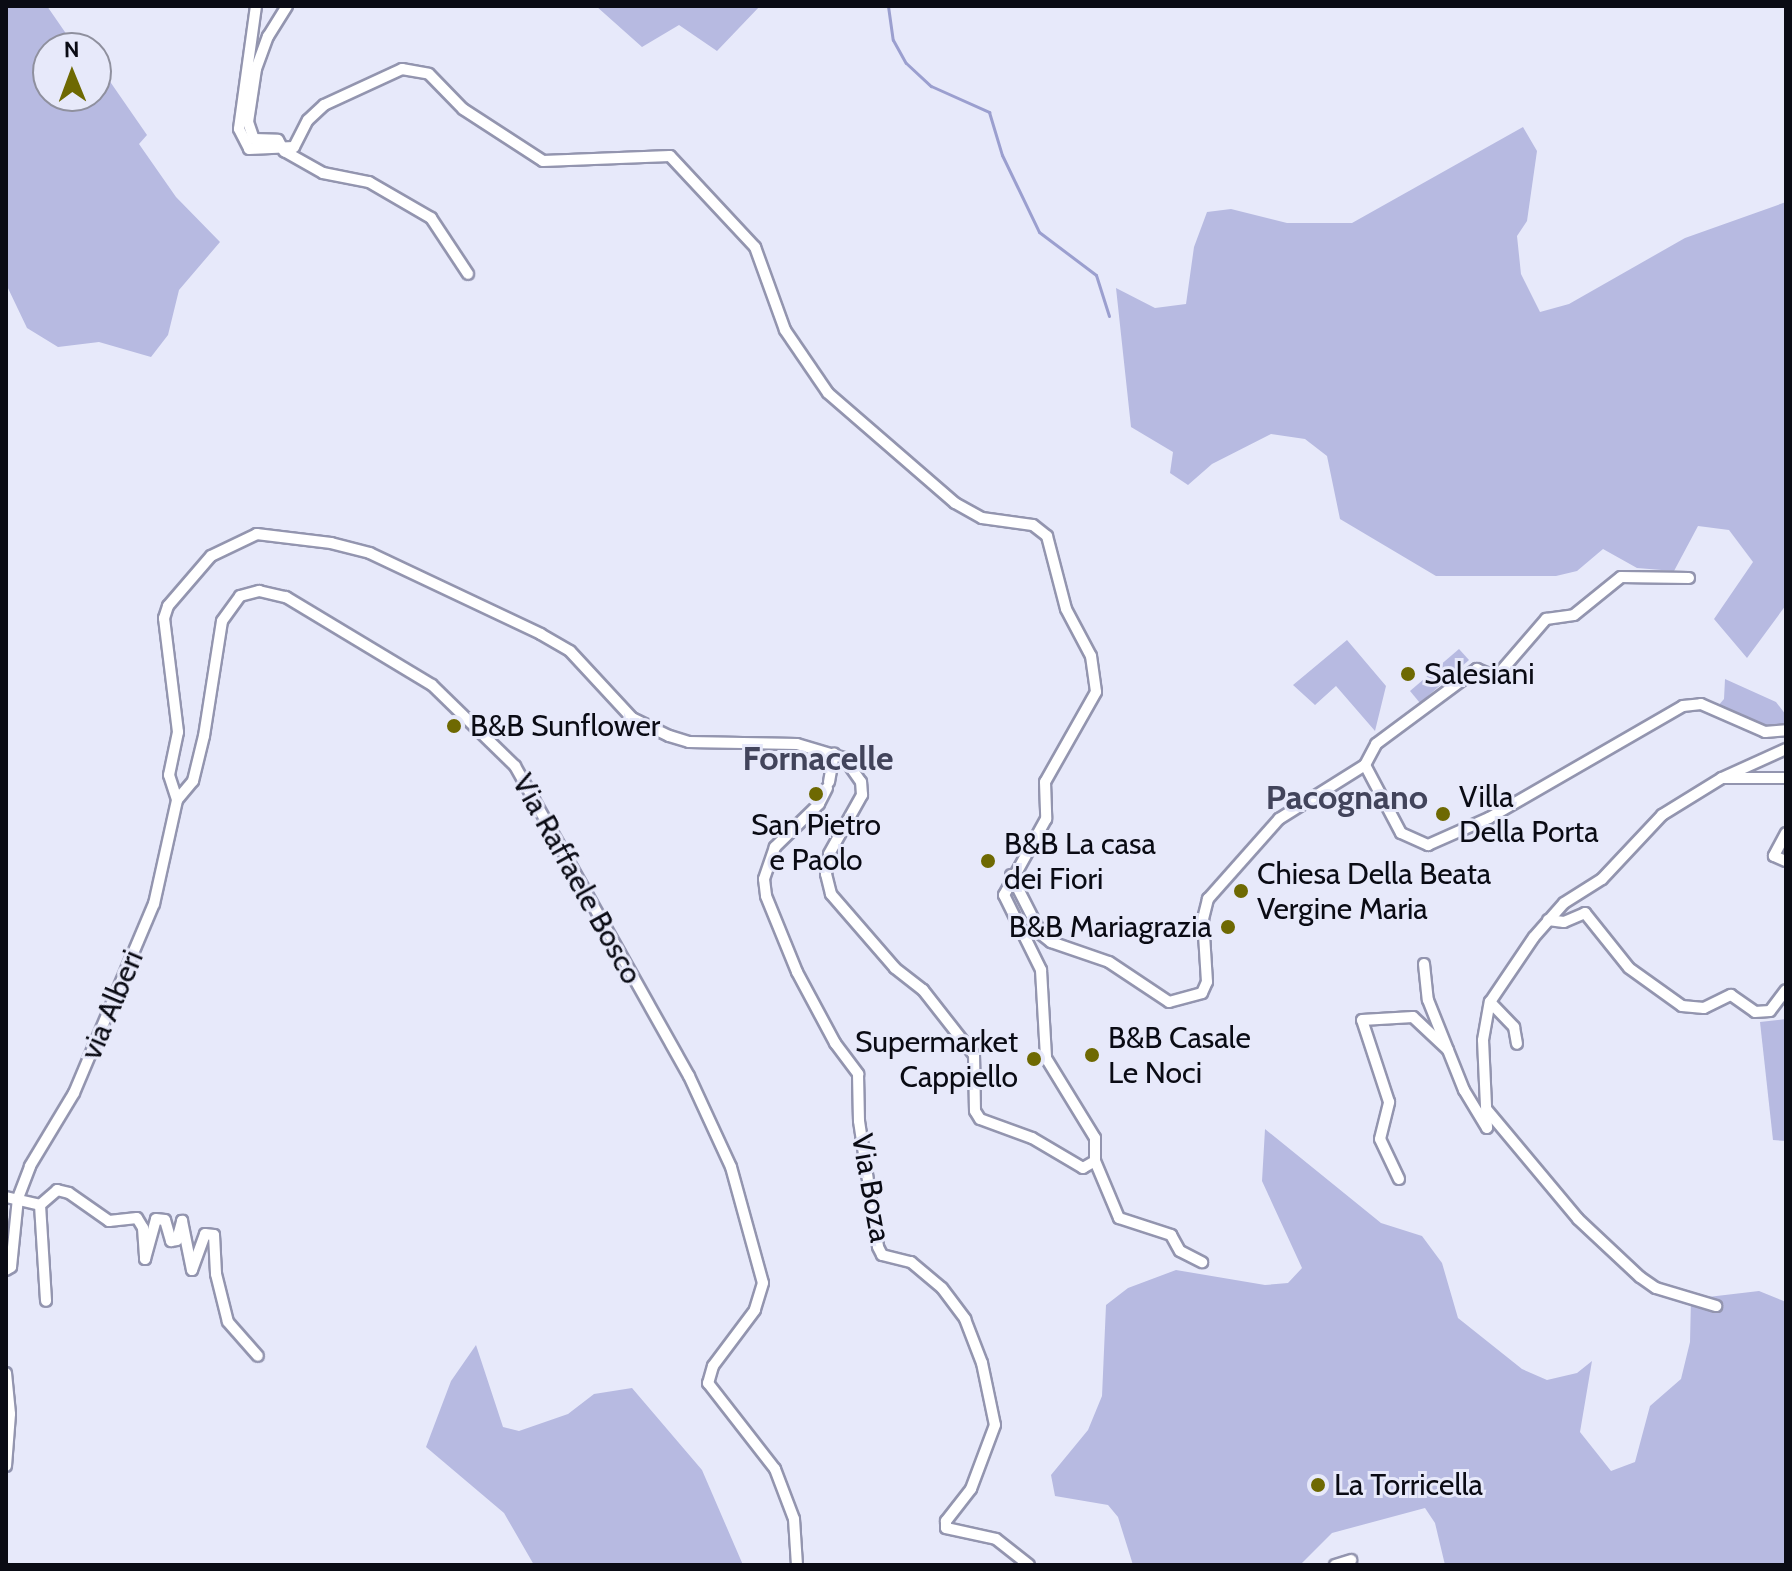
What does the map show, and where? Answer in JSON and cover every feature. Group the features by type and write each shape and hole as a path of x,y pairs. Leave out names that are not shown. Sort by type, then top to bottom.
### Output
{"street":[{"path":"256,6 239,136 249,149 284,151 294,147 308,120 324,105 402,69 429,74 463,109 543,161 654,153 679,164 755,247 785,330 828,393 955,503 982,518 1033,525 1047,536 1066,609 1091,656 1096,692 1045,782 1046,819 1011,875 1004,895 1041,970 1046,1058 1090,1124 1095,1161 1119,1218 1171,1235 1180,1251 1202,1262"},
{"path":"287,6 261,52 248,122 254,139 278,140 284,151 323,173 369,182 431,218 468,274"},
{"path":"177,800 169,775 178,732 164,618 168,606 211,556 257,534 370,553 541,634 570,651 632,718 669,736 689,742 797,744 834,753 857,776 862,795 829,854 826,874 831,894 895,968 923,990 974,1055 974,1102 980,1119 1032,1138 1074,1167 1090,1167 1095,1161"},
{"path":"1011,875 1041,934 1051,942 1109,962 1169,1002 1202,993 1207,982 1203,919 1208,899 1250,858 1279,819 1365,765 1376,744 1477,669 1496,677 1546,619 1574,615 1609,583 1621,577 1689,578"},
{"name":"Via Raffaele Bosco","path":"177,800 193,781 204,736 222,621 240,596 259,591 286,597 432,685 515,766 689,1076 735,1180 763,1283 755,1310 713,1366 708,1383 775,1469 794,1519 797,1565"},
{"path":"1365,765 1401,833 1428,845 1489,818 1683,706 1701,704 1765,732 1786,730"},
{"path":"1424,964 1428,1000 1483,1127 1487,1128 1483,1040 1490,1002 1548,920 1564,903 1602,879 1662,815 1722,778 1786,749"},
{"name":"Via Boza","path":"834,753 828,785 819,804 775,847 764,879 766,896 797,972 835,1043 858,1074 859,1121 878,1247 882,1255 911,1262 942,1288 965,1319 982,1363 995,1425 971,1489 946,1528 996,1539 1029,1565"},
{"path":"1722,778 1786,778"},
{"name":"via Alberi","path":"6,1270 11,1267 12,1198 74,1093 145,927 177,800"},
{"path":"1786,833 1774,856 1786,861"},
{"path":"1548,920 1564,922 1585,913 1629,968 1682,1006 1704,1008 1731,995 1755,1012 1770,1011 1786,990"},
{"path":"1490,1002 1514,1027 1517,1044"},
{"path":"1399,1179 1380,1139 1389,1102 1362,1020 1365,1015 1381,1022 1413,1017 1448,1050"},
{"path":"1486,1108 1578,1219 1640,1277 1656,1288 1716,1306"},
{"path":"40,1205 57,1190 109,1221 137,1218 145,1235 145,1259 156,1219 165,1220 171,1241 177,1240 178,1223 183,1221 192,1270 205,1234 214,1235 216,1274 228,1322 258,1356"},
{"path":"12,1198 40,1205"},
{"path":"40,1205 46,1301"},
{"path":"6,1373 10,1414 6,1466"},
{"path":"1335,1565 1351,1560"}],"shaded area":[{"path":"6,6 47,6 65,32 32,32 32,112 112,112 112,84 147,135 139,144 176,197 220,242 179,290 168,335 151,357 99,342 58,347 27,328 6,284"},
{"path":"596,6 760,6 717,51 679,25 642,47"},
{"path":"1523,127 1537,151 1527,221 1517,236 1521,274 1540,312 1569,304 1685,238 1786,202 1786,605 1747,658 1714,619 1753,562 1729,530 1698,526 1674,571 1637,568 1603,549 1577,571 1556,576 1436,576 1340,519 1327,456 1305,439 1271,434 1212,464 1188,485 1170,473 1173,452 1131,427 1116,288 1155,308 1186,304 1194,247 1207,212 1231,209 1287,223 1352,223"},
{"path":"1347,640 1386,686 1375,731 1336,686 1315,705 1293,685"},
{"path":"1459,649 1469,660 1420,703 1410,691"},
{"path":"1725,679 1776,702 1786,715 1786,726 1765,729 1717,707 1724,699"},
{"path":"1786,1019 1786,1141 1773,1140 1760,1022"},
{"path":"1265,1129 1381,1223 1422,1236 1442,1263 1458,1318 1522,1369 1547,1380 1577,1373 1592,1361 1580,1432 1611,1471 1635,1462 1650,1406 1681,1379 1690,1342 1691,1299 1759,1291 1786,1302 1786,1565 1445,1565 1435,1523 1425,1508 1332,1533 1300,1565 1133,1565 1118,1517 1108,1505 1055,1496 1051,1475 1088,1430 1102,1396 1106,1305 1128,1288 1176,1270 1265,1285 1288,1283 1302,1268 1262,1181"},
{"path":"476,1345 503,1427 519,1431 568,1414 594,1394 632,1388 702,1470 743,1565 534,1565 504,1513 426,1447 451,1381"}],"waterway":[{"path":"888,6 893,40 906,63 931,86 989,112 1002,155 1039,232 1096,275 1109,316"}],"place":[{"name":"Salesiani","path":"1408,674"},
{"name":"B&B Sunflower","path":"454,726"},
{"name":"San Pietro e Paolo","path":"816,794"},
{"name":"Villa Della Porta","path":"1443,814"},
{"name":"B&B La casa dei Fiori","path":"988,861"},
{"name":"Chiesa Della Beata Vergine Maria","path":"1241,891"},
{"name":"B&B Mariagrazia","path":"1228,927"},
{"name":"B&B Casale Le Noci","path":"1092,1055"},
{"name":"Supermarket Cappiello","path":"1034,1059"},
{"name":"La Torricella","path":"1318,1485"}],"district":[{"name":"Fornacelle","path":"818,759"},
{"name":"Pacognano","path":"1347,798"}]}
